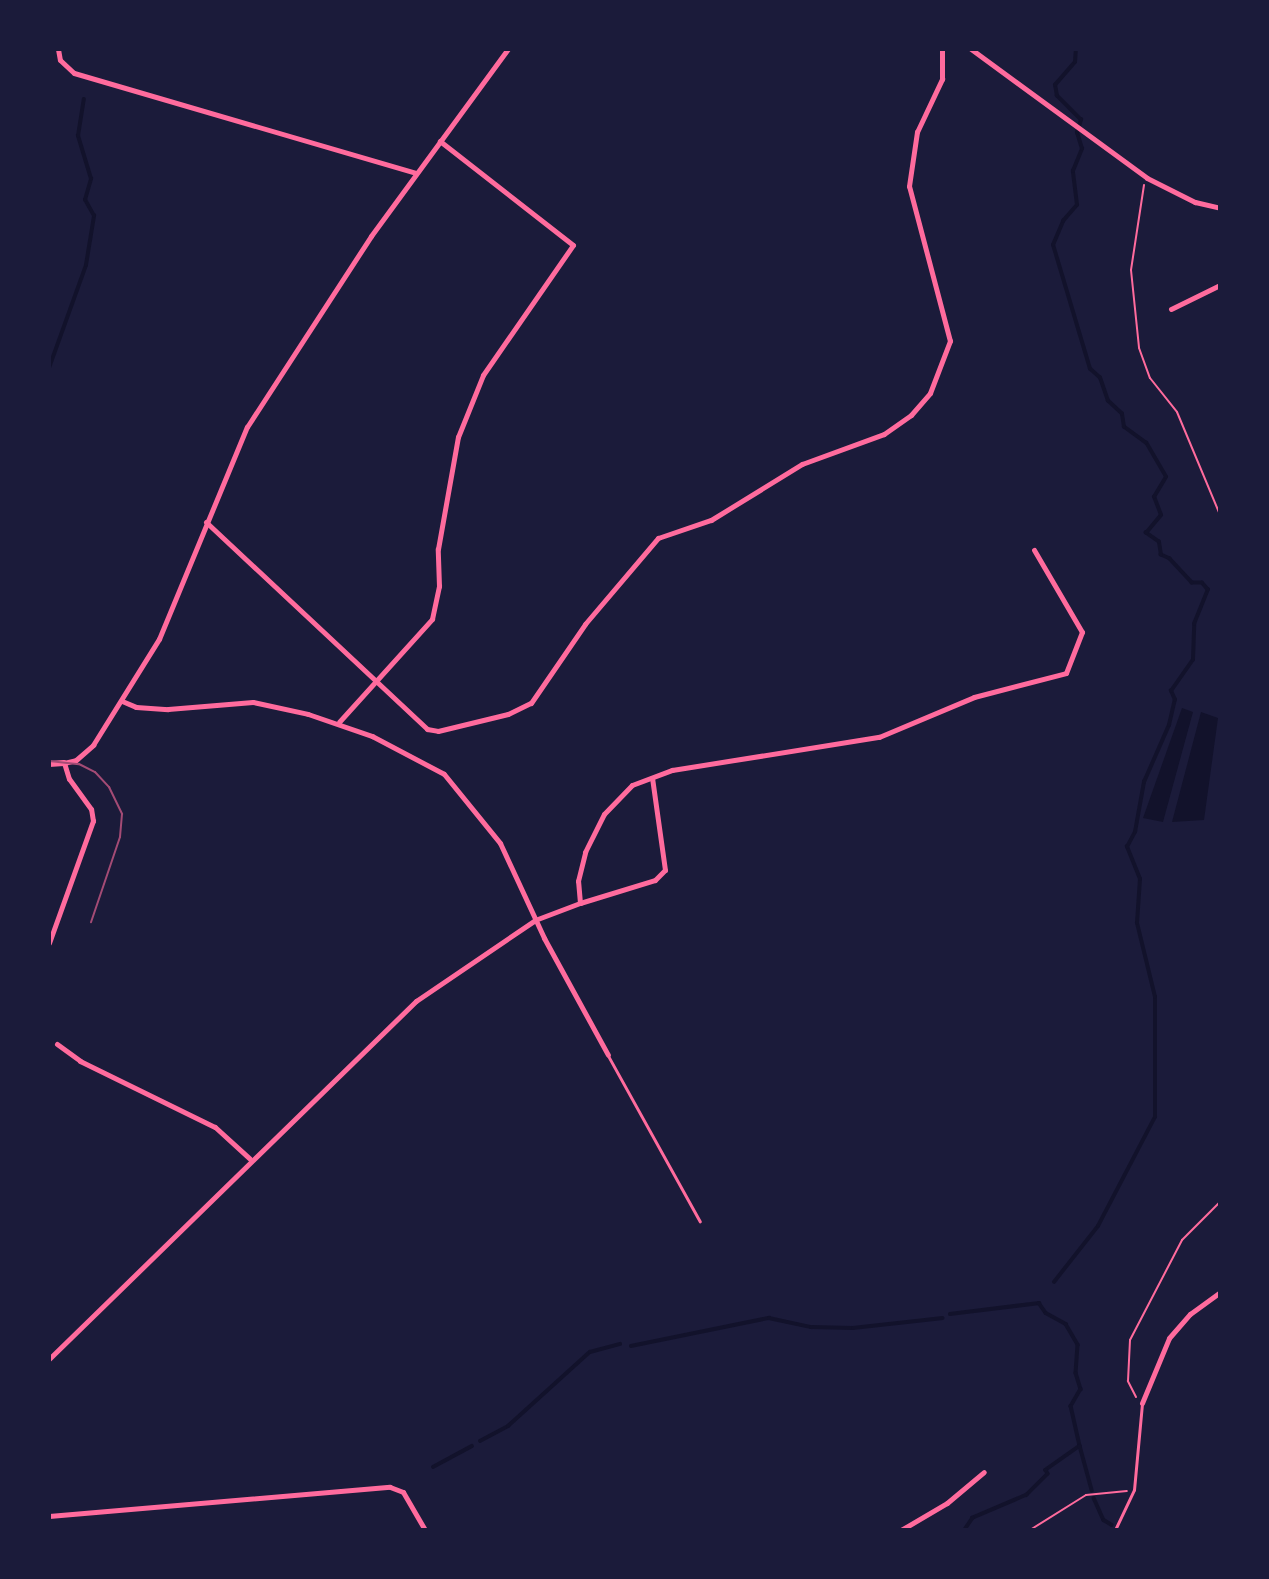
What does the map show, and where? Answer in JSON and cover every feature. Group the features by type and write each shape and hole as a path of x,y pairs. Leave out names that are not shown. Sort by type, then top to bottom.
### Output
{"street":[{"path":"58,49 60,60 74,72 416,173"},
{"path":"49,764 64,763 88,751 122,701 169,618 247,427 416,173 508,49"},
{"path":"206,522 427,729 438,731 508,714 531,703 585,624 658,538 711,520 802,464 884,434 924,401 943,366 950,341 909,186 916,132 942,79 943,49"},
{"path":"971,49 1147,178 1195,202 1220,208"},
{"path":"339,722 432,619 439,586 438,549 458,437 482,375 573,245 440,141"},
{"path":"1171,309 1220,285"},
{"path":"580,903 578,881 585,852 604,814 632,785 672,769 879,737 974,697 1066,673 1082,632 1034,550"},
{"path":"122,701 136,707 168,709 253,702 339,722 429,763 465,795 500,843 535,920 608,1055"},
{"path":"49,943 93,821 92,809 69,779 64,763"},
{"path":"49,1359 250,1159 416,1001 535,920 655,880 664,870 652,778"},
{"path":"57,1044 80,1061 215,1127 250,1159"},
{"path":"1142,1404 1169,1338 1197,1307 1220,1292"},
{"path":"901,1530 947,1503 984,1472"},
{"path":"49,1516 390,1487 403,1492 425,1530"}],"lane":[{"path":"608,1055 700,1221"},
{"path":"1115,1530 1134,1490 1142,1404"}],"path":[{"path":"1147,178 1131,270 1139,348 1150,378 1177,412 1220,514"},
{"path":"1142,1404 1128,1381 1130,1340 1182,1240 1220,1202"},
{"path":"1030,1530 1086,1495 1134,1490"}],"shaded area":[{"path":"1182,708 1193,712 1163,822 1143,818"},
{"path":"1201,712 1218,718 1204,820 1172,822"}],"waterway":[{"path":"1054,1282 1098,1226 1155,1117 1155,997 1137,923 1140,879 1127,847 1135,832 1144,782 1169,725 1175,700 1171,691 1193,660 1194,624 1208,590 1202,583 1192,583 1170,559 1161,555 1159,542 1146,533 1161,515 1154,497 1166,477 1146,443 1124,427 1122,414 1108,401 1100,378 1090,369 1053,245 1063,221 1077,205 1073,171 1082,149 1077,133 1081,120 1057,96 1055,85 1075,62 1076,49"},
{"path":"49,368 86,265 94,216 85,200 91,179 78,136 84,99"},
{"path":"950,1314 1039,1303 1046,1313 1066,1324 1078,1345 1076,1373 1081,1389 1071,1406 1080,1446 1046,1470 1048,1474 1027,1495 973,1518 965,1530"},
{"path":"631,1346 769,1318 811,1327 853,1328 942,1318"},
{"path":"480,1441 508,1426 590,1352 620,1344"},
{"path":"433,1467 472,1446"},
{"path":"1080,1446 1092,1490"},
{"path":"1094,1498 1104,1520 1112,1525"}],"tram line":[{"path":"49,761 79,764 95,772 109,787 122,814 120,837 91,922"}]}
